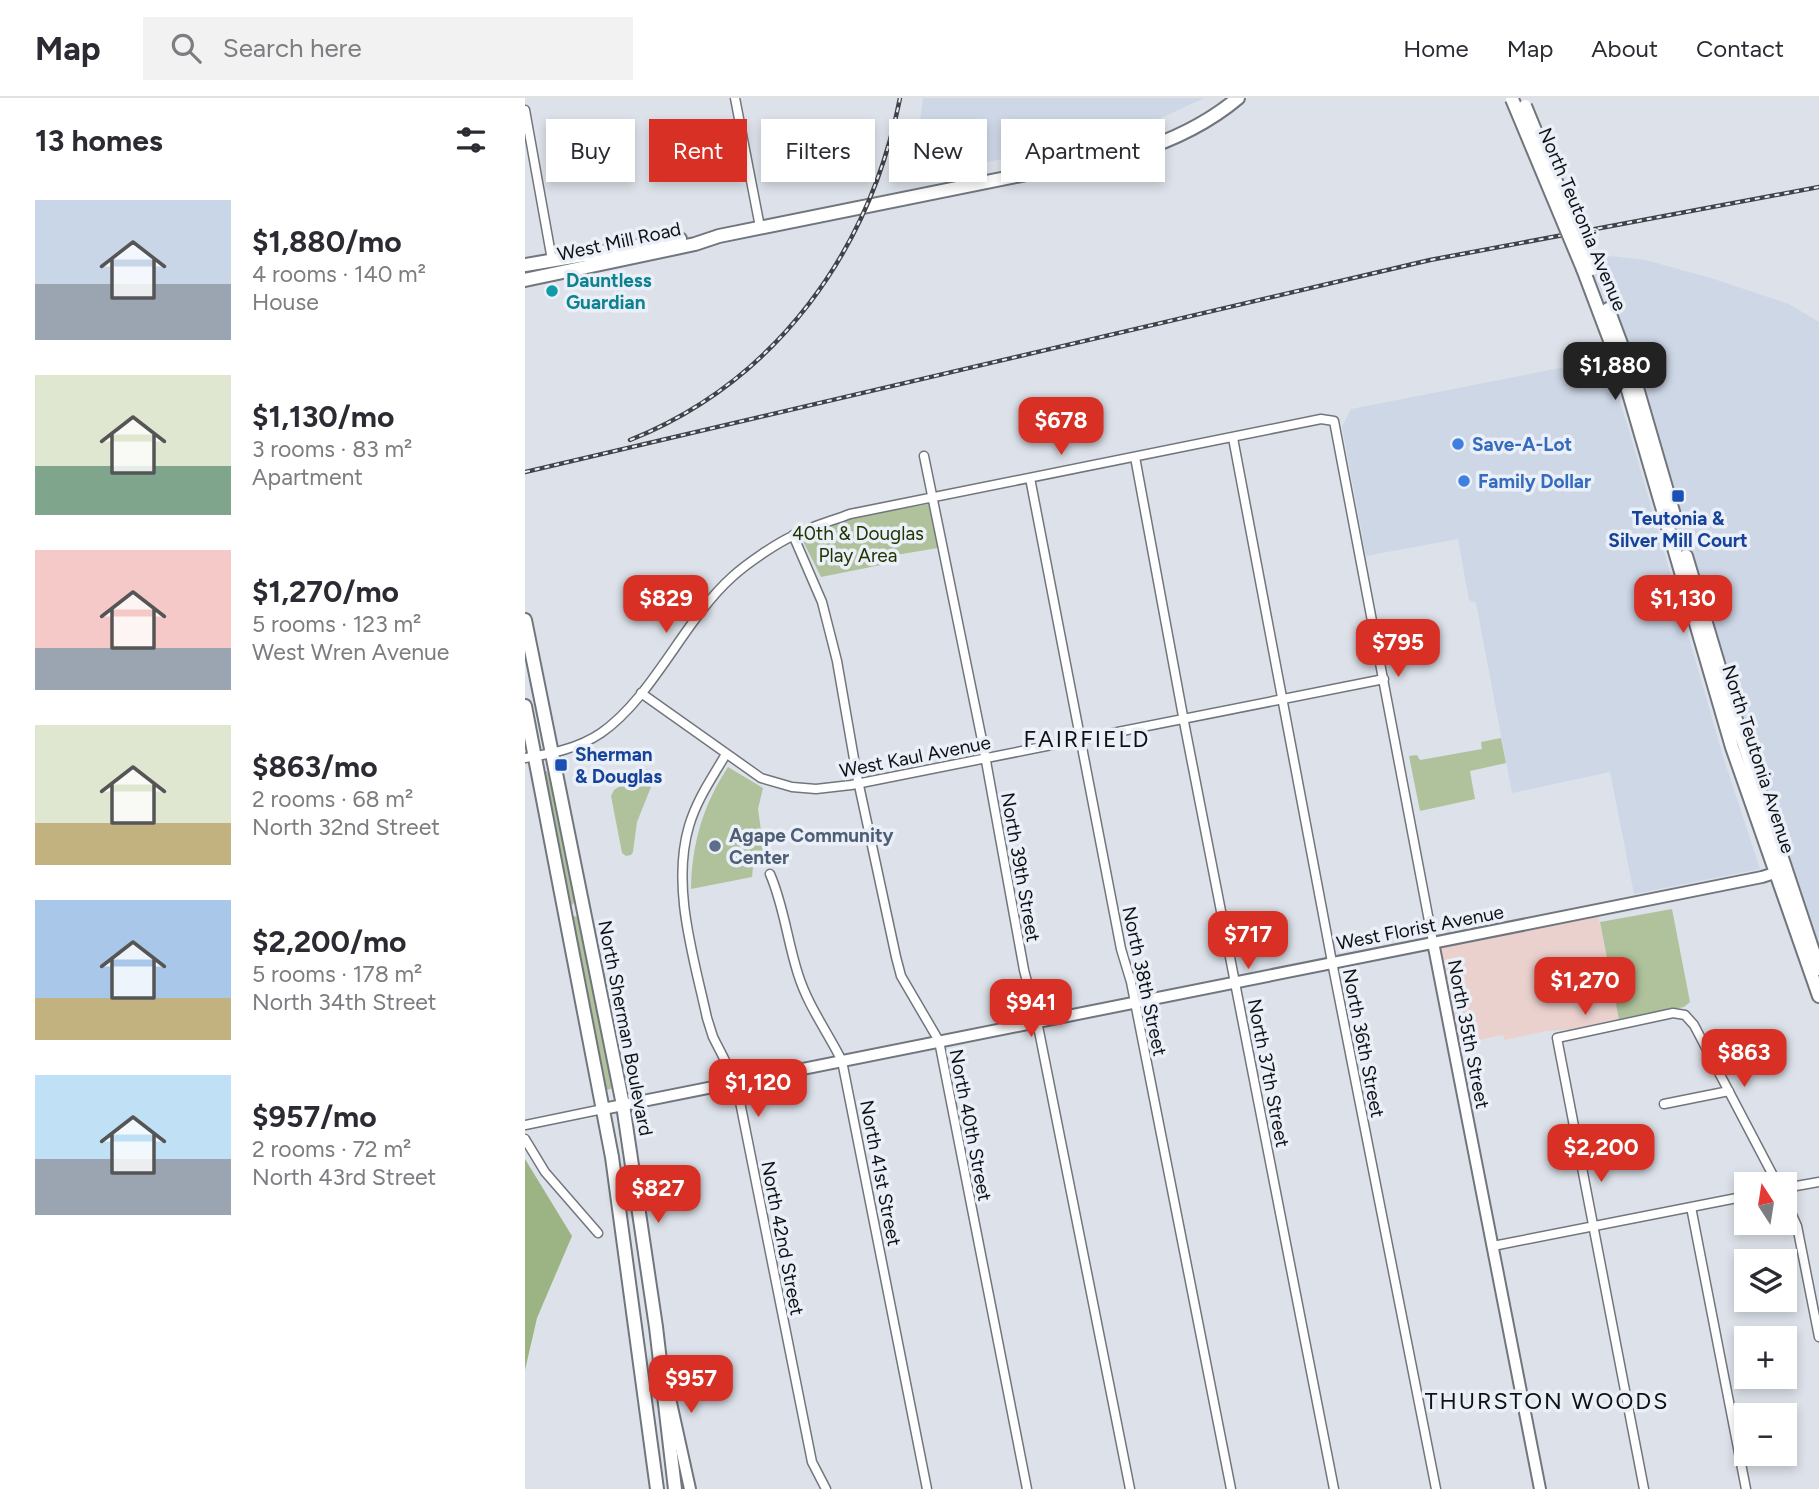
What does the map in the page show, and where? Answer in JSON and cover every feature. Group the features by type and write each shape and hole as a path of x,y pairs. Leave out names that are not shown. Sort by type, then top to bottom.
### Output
{"main road":[{"name":"West Mill Road","path":"525,280 695,244 719,236 1135,152 1195,129 1238,98"},
{"name":"North Teutonia Avenue","path":"1517,100 1635,380 1819,996"},
{"name":"West Mill Road","path":"525,265 694,237 719,236"},
{"name":"North Sherman Boulevard","path":"525,620 622,1105 658,1349 675,1489"},
{"name":"North Sherman Boulevard","path":"525,706 530,758 613,1157 657,1489"},
{"name":"North Teutonia Avenue","path":"1780,871 1819,968"}],"street":[{"path":"735,98 760,228"},
{"path":"525,110 552,260"},
{"name":"North 35th Street","path":"1233,438 1321,419 1334,421 1540,1489"},
{"path":"530,758 552,753 601,733 641,693 694,621 731,577 793,535 850,514 1233,438"},
{"name":"North 36th Street","path":"1233,438 1281,699 1436,1489"},
{"name":"North 39th Street","path":"925,456 1023,967 1037,1021 1130,1489"},
{"name":"North 37th Street","path":"1135,457 1183,719 1334,1489"},
{"name":"North 38th Street","path":"1030,478 1121,949 1135,1002 1231,1489"},
{"name":"North 40th Street","path":"793,535 822,602 837,661 859,783 898,967 939,1041 1027,1489"},
{"name":"West Kaul Avenue","path":"641,693 761,778 792,787 816,789 859,783 1384,679"},
{"name":"North 42nd Street","path":"726,754 703,792 690,824 684,850 683,892 707,1018 713,1037 736,1082 812,1462 826,1489"},
{"name":"West Florist Avenue","path":"525,1125 1780,871"},
{"name":"North 41st Street","path":"770,874 780,897 797,973 814,1014 842,1061 927,1489"},
{"path":"1644,1489 1557,1038 1673,1013 1685,1015 1694,1025 1771,1172"},
{"path":"1664,1104 1729,1091"},
{"path":"525,1139 545,1172 598,1233"},
{"path":"1797,1186 1819,1182"},
{"path":"1493,1246 1734,1199"},
{"path":"1691,1207 1747,1489"},
{"path":"1797,1226 1819,1337"},
{"path":"658,1349 690,1489"}],"shaded area":[{"path":"923,98 1204,98 1159,119 1001,119 1001,159 987,162 987,119 920,119"},
{"path":"1585,253 1646,260 1714,279 1789,304 1819,322 1819,969 1718,665 1615,324"},
{"path":"1606,359 1723,756 1760,869 1634,894 1610,772 1512,793 1476,603 1469,600 1458,539 1366,556 1342,427 1351,409"},
{"path":"1597,909 1619,1020 1505,1040 1503,1035 1453,1045 1433,942"}],"green space":[{"name":"40th & Douglas Play Area","path":"929,504 938,548 890,556 891,563 821,577 802,539 847,519"},
{"path":"1501,738 1506,763 1470,771 1475,799 1420,811 1409,756 1417,755 1420,760 1482,749 1481,742"},
{"path":"728,767 763,788 758,809 765,859 753,867 752,877 691,889 694,856 701,825 712,796"},
{"path":"647,769 654,771 655,777 637,822 633,852 626,856 622,853 611,796 614,790"},
{"path":"547,771 576,900 572,905 569,905 542,772"},
{"path":"1672,909 1690,1002 1684,1007 1619,1020 1600,922"},
{"path":"578,916 613,1088 604,1091 570,917"},
{"path":"525,1159 572,1236 537,1318 525,1370"}],"railway":[{"path":"630,440 683,415 730,383 772,346 809,304 840,257 866,207 886,154 900,98"},
{"path":"525,472 1430,260 1819,187"}],"place":[{"name":"Dauntless Guardian","path":"552,291"},
{"name":"Save-A-Lot","path":"1458,444"},
{"name":"Family Dollar","path":"1464,481"},
{"name":"Teutonia & Silver Mill Court","path":"1678,496"},
{"name":"Sherman & Douglas","path":"561,765"},
{"name":"Agape Community Center","path":"715,846"}],"district":[{"name":"FAIRFIELD","path":"1087,739"},
{"name":"THURSTON WOODS","path":"1547,1401"}]}
